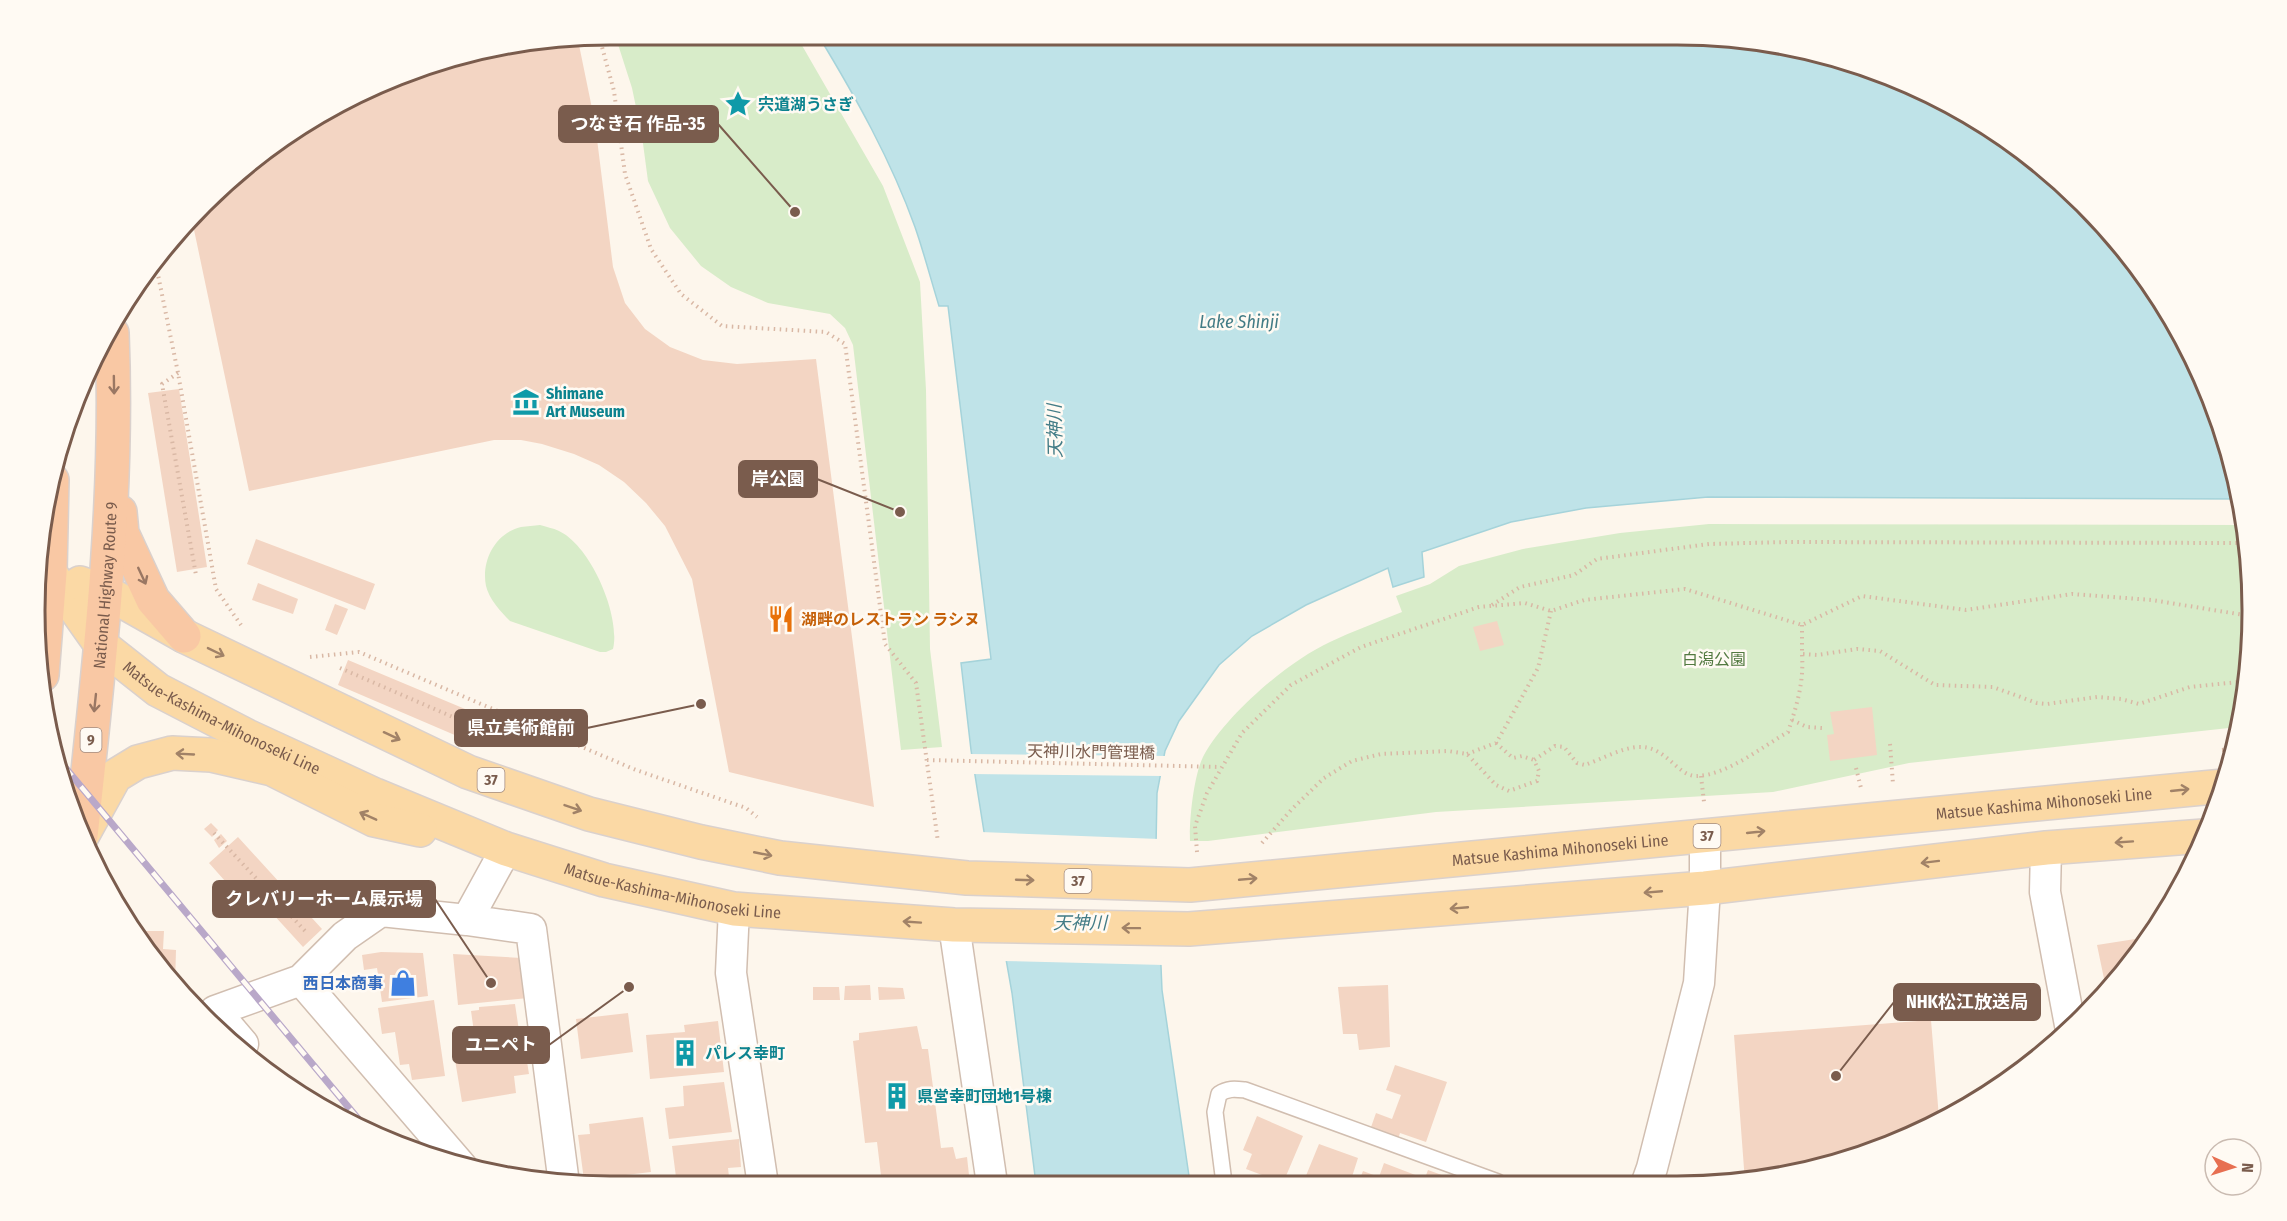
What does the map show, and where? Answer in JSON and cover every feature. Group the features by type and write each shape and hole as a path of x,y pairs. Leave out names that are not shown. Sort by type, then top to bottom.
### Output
{"highway":[{"name":"National Highway Route 9","path":"83,814 112,515 115,386 113,343"},
{"path":"114,438 122,533 153,600 184,636"},
{"path":"46,630 51,531"}],"main road":[{"name":"37","path":"50,573 106,592 184,636"},
{"name":"Matsue-Kashima-Mihonoseki Line","path":"50,573 101,645 158,690 227,726 375,795 506,849 604,880 734,909 992,926 1189,929 1705,888"},
{"name":"Matsue Kashima Mihonoseki Line","path":"184,636 468,772 589,814 701,842 780,858 967,878 1190,885 1706,824 2214,787"},
{"path":"87,825 115,776 138,762 172,753 211,755 272,769 374,820 506,849"},
{"path":"1705,888 2046,848 2195,837"}],"street":[{"path":"1651,1176 1699,983 1705,888 1706,824"},
{"path":"2046,848 2045,892 2069,1017"},
{"path":"468,920 506,849"},
{"path":"734,909 731,973 762,1176"},
{"path":"213,1012 301,980 345,936 381,911 531,929 563,1174"},
{"path":"954,924 991,1176"},
{"path":"301,980 449,1152"}],"lane":[{"path":"1223,1176 1215,1112 1219,1094 1234,1089 1245,1090 1482,1176"}],"path":[{"path":"602,45 614,91 625,174 651,249 681,294 722,326 826,332 845,344 885,644 916,683 938,843"},
{"path":"157,272 178,373 216,589 242,625"},
{"path":"178,373 162,384 196,575"},
{"path":"1492,606 1520,586 1574,575 1597,559 1709,544 1810,542 2238,543"},
{"path":"1197,852 1195,826 1207,793 1221,767 1242,733 1290,686 1361,647 1479,607 1525,603 1551,611 1584,600 1685,589 1802,625 1862,596 1966,610 2072,594 2152,600 2242,615"},
{"path":"1259,846 1324,778 1352,761 1381,754 1407,752 1448,751 1467,754 1496,743 1538,668 1551,611"},
{"path":"1534,760 1555,746 1564,747 1577,762 1585,765 1635,747 1650,748 1665,755 1685,773 1695,777 1717,773 1788,732 1798,704 1803,674 1802,625"},
{"path":"1802,654 1817,655 1857,649 1880,651 1935,685 1993,687 2037,703 2047,704 2097,697 2121,699 2139,704 2190,687 2237,682"},
{"path":"304,658 359,652 636,770 746,808 758,819"},
{"path":"340,668 492,734 502,713"},
{"path":"1792,720 1807,727 1822,728"},
{"path":"1467,754 1496,785 1509,791 1537,781 1539,771 1534,760 1522,756 1512,758 1496,743"},
{"path":"1890,744 1893,784"},
{"name":"天神川水門管理橋","path":"927,760 1221,767"},
{"path":"1856,768 1861,789"},
{"path":"1701,776 1706,824"},
{"path":"213,832 327,954"},
{"path":"926,842 948,843"}],"green space":[{"path":"618,45 802,45 883,186 920,282 926,390 930,649 942,747 901,750 853,345 845,328 830,314 768,303 731,287 701,266 670,228 648,181 632,88"},
{"name":"白潟公園","path":"1709,524 2235,525 2241,574 2241,647 2229,728 1909,763 1773,792 1436,812 1208,841 1190,841 1193,797 1197,773 1204,755 1227,723 1295,662 1330,642 1402,612 1396,596 1430,584 1459,566 1523,549 1620,533"},
{"path":"540,525 559,531 571,539 592,566 608,601 614,635 613,649 600,652 510,621 490,596 485,577 492,549 504,535 512,530"}],"water":[{"name":"Lake Shinji","path":"824,45 1676,45 1750,50 1823,64 1893,88 1927,103 1991,140 2049,185 2102,238 2147,296 2184,360 2212,429 2231,499 1708,497 1586,508 1511,522 1422,552 1424,577 1393,587 1388,568 1306,605 1252,636 1219,665 1179,721 1165,751 1157,793 1156,846 985,838 971,750 961,663 991,659 948,306 939,306 915,227 884,153"},
{"name":"天神川","path":"985,840 1156,847 1162,990 1189,1176 1035,1176 1012,993"}],"pier":[{"path":"968,754 1167,756 1163,776 971,774"},
{"path":"981,832 1159,839 1164,965 1003,961"}],"building":[{"name":"Shimane Art Museum","path":"579,46 595,123 613,267 625,303 645,329 670,347 703,360 737,364 816,359 874,807 729,772 692,579 665,526 624,482 599,465 542,444 521,440 494,440 249,491 194,229 238,185 266,162 296,140 360,103 394,88 464,64 537,50"},
{"path":"179,389 207,567 177,572 148,393"},
{"path":"256,539 375,584 365,610 247,564"},
{"path":"258,583 298,599 293,614 252,600"},
{"path":"335,604 348,609 337,635 325,630"},
{"path":"1497,621 1504,645 1480,651 1473,627"},
{"path":"348,660 489,719 478,745 338,685"},
{"path":"1872,707 1877,755 1830,761 1827,735 1834,734 1830,712"},
{"path":"211,823 218,830 212,837 204,829"},
{"path":"221,834 227,841 219,848 214,840"},
{"path":"238,837 322,929 303,947 251,890 241,899 209,863"},
{"path":"144,931 164,931 163,949 176,950 175,971"},
{"path":"2137,939 2104,980 2097,945"},
{"name":"西日本商事","path":"381,952 423,953 428,996 382,1002 377,968 364,970 362,955"},
{"path":"453,954 522,958 528,998 458,1005"},
{"path":"870,985 871,1000 844,1000 845,986"},
{"path":"1388,985 1390,1047 1359,1050 1357,1034 1343,1034 1338,987"},
{"path":"813,987 839,987 840,1000 813,1000"},
{"path":"878,987 903,988 905,999 879,1000"},
{"path":"434,1000 445,1076 412,1080 409,1064 400,1065 395,1032 382,1034 378,1008"},
{"path":"515,1004 521,1044 524,1043 529,1074 514,1076 516,1093 462,1102 454,1054 486,1049 486,1045 476,1046 471,1011 479,1010 479,1007"},
{"path":"628,1013 633,1052 581,1059 576,1019"},
{"path":"1931,1020 1938,1112 1893,1133 1823,1157 1744,1172 1734,1035"},
{"name":"パレス幸町","path":"718,1021 724,1072 650,1079 646,1035 685,1032 684,1025"},
{"name":"県営幸町団地1号棟","path":"917,1026 922,1049 928,1049 941,1148 953,1147 956,1159 967,1157 969,1176 881,1176 877,1142 865,1143 853,1041 859,1040 859,1033"},
{"path":"1395,1065 1447,1082 1426,1142 1400,1133 1398,1139 1370,1130 1376,1113 1392,1119 1401,1095 1386,1090"},
{"path":"724,1082 732,1132 669,1139 665,1108 684,1106 683,1086"},
{"path":"1257,1116 1303,1136 1286,1176 1264,1176 1246,1169 1252,1154 1243,1150"},
{"path":"643,1117 651,1172 618,1176 583,1175 578,1135 590,1134 589,1124"},
{"path":"739,1139 741,1167 728,1168 729,1176 676,1176 672,1146"},
{"path":"1319,1144 1358,1158 1352,1176 1306,1176"},
{"path":"1384,1163 1418,1176 1379,1176"},
{"path":"1428,1170 1444,1176 1426,1176"},
{"path":"1363,1171 1376,1176 1361,1176"}],"railway":[{"path":"69,772 355,1115"}],"place":[{"name":"宍道湖うさぎ","path":"738,104"},
{"name":"つなき石 作品-35","path":"795,212"},
{"name":"Shimane Art Museum","path":"526,402"},
{"name":"岸公園","path":"900,512"},
{"name":"湖畔のレストラン ラシヌ","path":"781,619"},
{"name":"県立美術館前","path":"701,704"},
{"name":"西日本商事","path":"403,983"},
{"name":"クレバリーホーム展示場","path":"491,983"},
{"name":"ユニペト","path":"629,987"},
{"name":"パレス幸町","path":"685,1053"},
{"name":"NHK松江放送局","path":"1836,1076"},
{"name":"県営幸町団地1号棟","path":"897,1096"}]}
